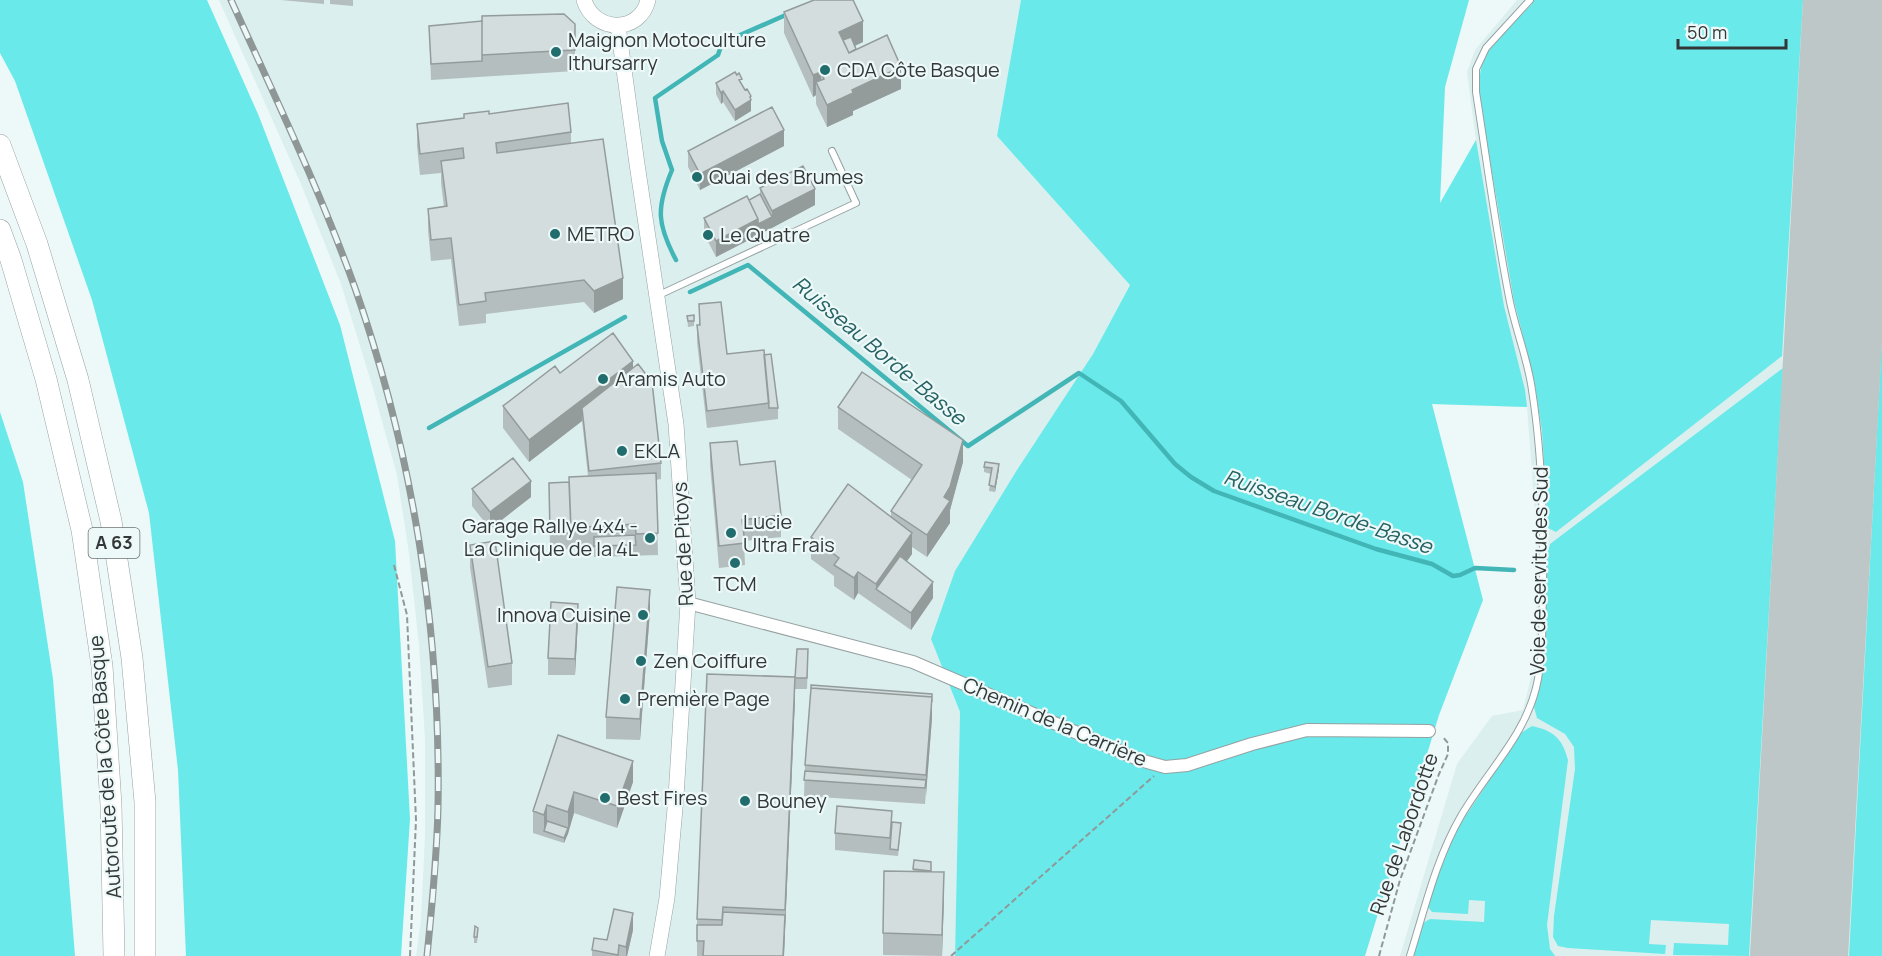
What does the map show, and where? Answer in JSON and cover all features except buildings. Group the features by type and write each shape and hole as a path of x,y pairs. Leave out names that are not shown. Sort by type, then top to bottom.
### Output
{"highway":[{"name":"Autoroute de la Côte Basque","path":"0,145 37,244 78,380 111,521 132,658 145,802 145,956"},
{"name":"Autoroute de la Côte Basque","path":"0,230 46,379 82,530 102,666 111,805 114,956"}],"street":[{"path":"584,0 590,13 598,20 608,25 618,26 636,19 643,12 648,0"},
{"name":"Rue de Pitoys","path":"618,26 676,424 688,603 675,809 667,898 657,956"},
{"name":"Chemin de la Carrière","path":"688,603 913,662 1140,760 1165,767 1187,765 1252,744 1307,730 1429,731"}],"lane":[{"name":"Voie de servitudes Sud","path":"1410,956 1439,860 1460,817 1506,752 1526,718 1537,687 1542,640 1541,457 1532,387 1510,303 1476,92 1476,69 1486,48 1530,0"},
{"path":"656,296 856,203 832,151"}],"path":[{"path":"394,565 407,615 416,820 410,956"},
{"name":"Rue de Labordotte","path":"1379,956 1400,880 1448,754 1448,743 1441,735 1429,731"},
{"path":"951,956 1165,767"}],"shaded area":[{"path":"0,0 207,0 258,114 340,325 395,541 410,819 401,956 186,956 178,770 149,513 92,300 15,81 0,53"},
{"path":"219,0 1021,0 997,136 1130,284 1093,354 931,639 960,712 955,956 416,956 421,919 425,837 425,738 419,645 409,553 397,475 341,284 301,184"},
{"path":"1021,0 1469,0 1445,87 1440,203 1476,140 1504,306 1525,390 1527,407 1432,404 1483,600 1439,715 1365,956 955,956 960,712 931,639 955,571 1017,470 1093,354 1130,285 997,136"},
{"path":"1517,0 1882,0 1882,956 1400,956 1457,764 1492,716 1523,710 1536,657 1537,540 1527,407 1432,404 1440,205 1476,140 1467,72 1475,50"},
{"path":"1534,0 1803,0 1782,356 1556,532 1548,528 1542,431 1534,379 1514,301 1480,102 1480,74 1485,57 1496,41"},
{"path":"1882,338 1882,956 1849,956"},
{"path":"1783,368 1749,956 1673,955 1674,943 1728,945 1729,924 1651,920 1649,944 1666,945 1665,954 1558,946 1553,937 1554,916 1575,769 1574,747 1565,734 1537,718 1534,707 1541,681 1545,642 1547,555 1550,544"},
{"path":"0,412 23,482 53,679 75,956 0,956"},
{"path":"1532,726 1546,730 1556,737 1563,746 1568,760 1547,925 1550,949 1555,956 1413,956 1423,923 1430,919 1484,922 1485,901 1469,900 1468,914 1432,912 1428,907 1441,863 1459,826 1521,733"}],"waterway":[{"path":"676,260 662,226 661,206 672,170 662,141 655,98 718,55 722,43 788,14"},
{"name":"Ruisseau Borde-Basse","path":"690,292 748,265 968,446 1079,373 1121,401 1175,464 1214,491 1376,549 1432,564 1453,576 1475,568 1514,570"},
{"name":"Ruisseau Borde-Basse","path":"429,428 625,317"}],"runway":[{"path":"1799,956 1852,0"}],"railway":[{"path":"231,0 312,179 355,288 393,414 408,479 428,609 438,741 437,844 427,956"}],"place":[{"name":"Maignon Motoculture Ithursarry","path":"556,52"},
{"name":"CDA Côte Basque","path":"825,70"},
{"name":"Quai des Brumes","path":"697,177"},
{"name":"METRO","path":"555,234"},
{"name":"Le Quatre","path":"708,235"},
{"name":"Aramis Auto","path":"603,379"},
{"name":"EKLA","path":"622,451"},
{"name":"Lucie Ultra Frais","path":"731,533"},
{"name":"Garage Rallye 4x4 - La Clinique de la 4L","path":"650,538"},
{"name":"TCM","path":"735,563"},
{"name":"Innova Cuisine","path":"643,615"},
{"name":"Zen Coiffure","path":"641,661"},
{"name":"Première Page","path":"625,699"},
{"name":"Best Fires","path":"605,798"},
{"name":"Bouney","path":"745,801"}]}
